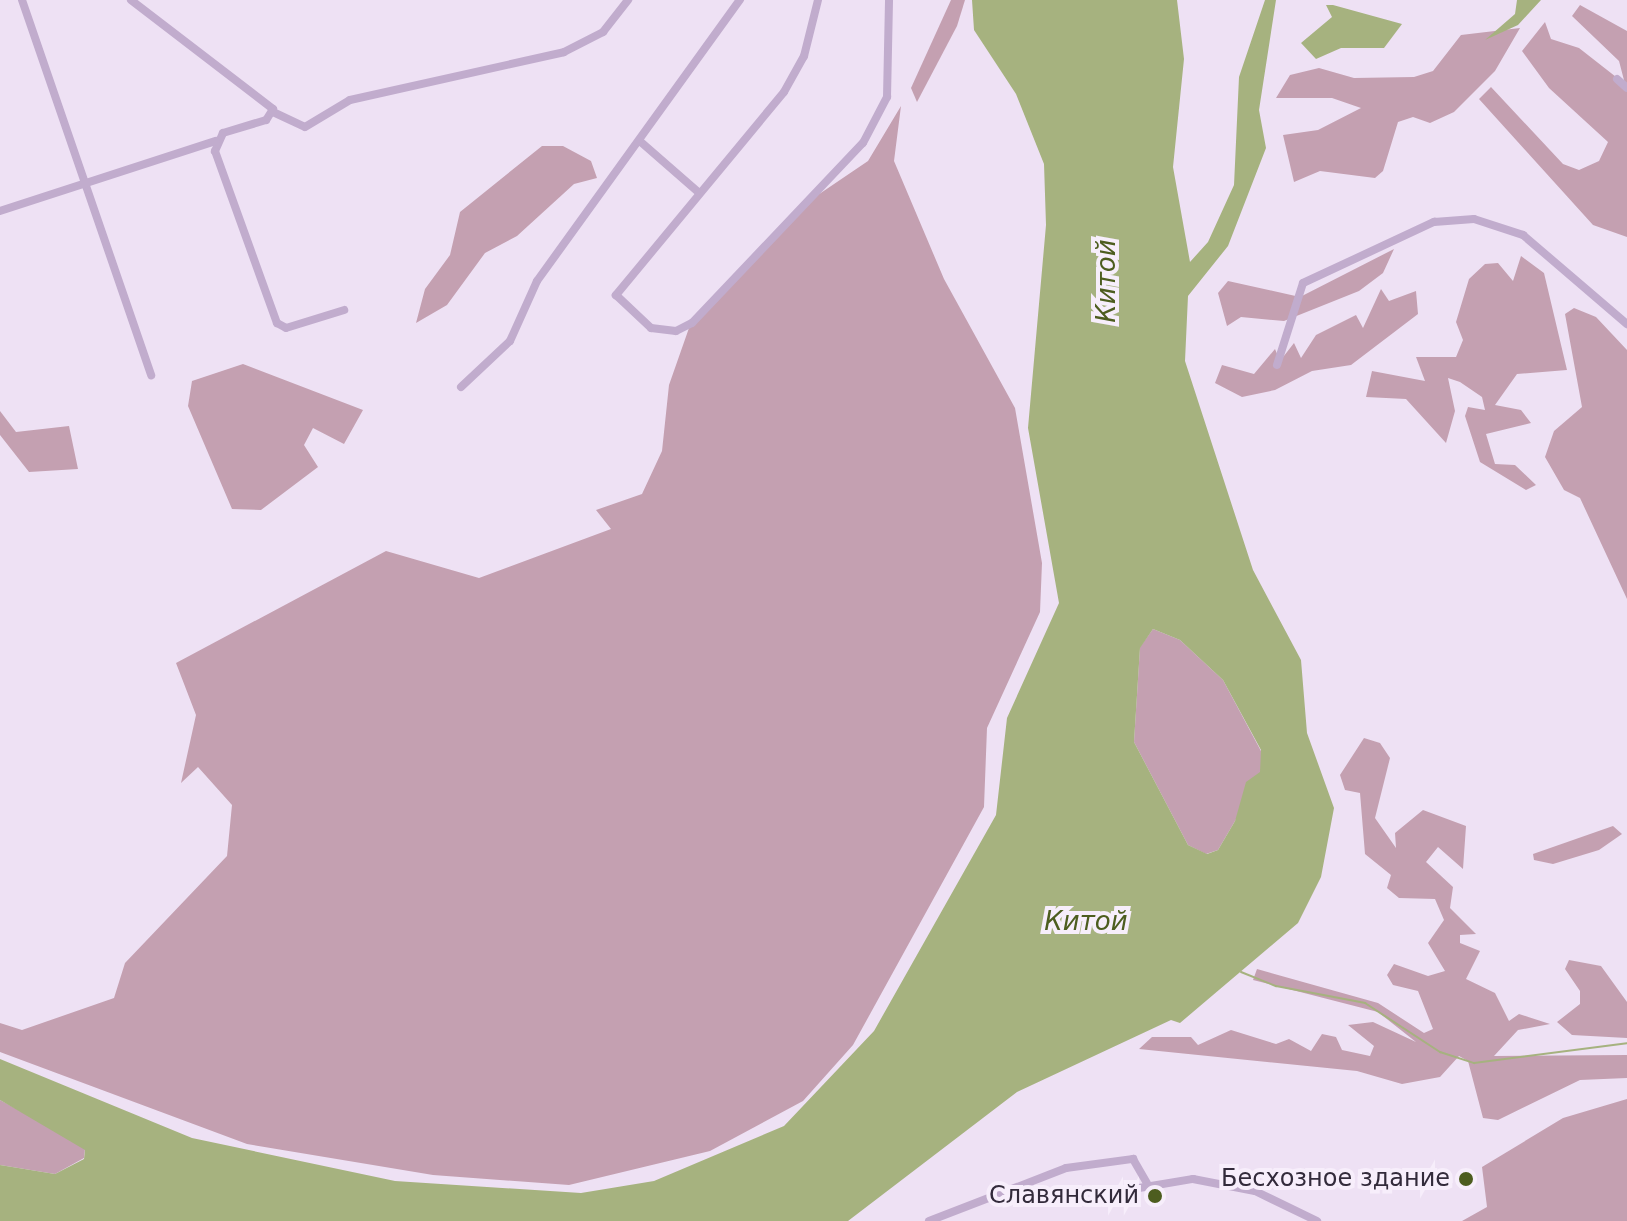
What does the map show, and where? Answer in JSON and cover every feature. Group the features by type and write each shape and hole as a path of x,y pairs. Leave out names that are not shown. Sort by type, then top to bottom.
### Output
{"street":[{"path":"22,0 151,375"},
{"path":"131,0 273,112 305,127 350,100 564,52 603,32 628,0"},
{"path":"461,387 510,341 537,281 642,143 740,0"},
{"path":"818,0 804,56 784,92 697,191 616,295 658,330 692,323 863,143 887,97 889,0"},
{"path":"1617,79 1627,88"},
{"path":"0,211 216,141 273,112"},
{"path":"216,141 277,323 286,328 344,310"},
{"path":"642,143 697,191"},
{"path":"1277,365 1303,283 1434,222 1474,219 1523,235 1627,324"},
{"path":"929,1221 1066,1168 1133,1159 1147,1184 1255,1191 1317,1221"}],"shaded area":[{"path":"951,0 965,0 957,26 917,102 911,88"},
{"path":"1580,5 1627,31 1627,237 1593,225 1479,99 1491,87 1563,164 1579,170 1599,161 1608,142 1549,88 1522,51 1545,22 1551,39 1579,48 1625,84 1619,61 1572,16"},
{"path":"1520,28 1495,71 1454,112 1430,123 1413,117 1398,122 1383,171 1375,178 1320,171 1294,182 1283,135 1318,130 1361,108 1332,98 1276,98 1290,75 1319,68 1354,78 1414,77 1433,71 1461,35"},
{"path":"901,106 894,161 944,279 1015,408 1042,563 1040,612 987,728 984,807 853,1045 803,1101 710,1151 569,1185 433,1175 247,1144 0,1052 0,1023 22,1030 114,998 125,963 227,856 232,805 198,767 181,783 196,715 176,663 386,551 479,578 611,529 596,510 642,494 662,451 669,385 689,328 806,203 868,161"},
{"path":"542,146 563,146 591,161 597,178 574,184 517,236 485,253 447,305 416,323 425,289 450,255 460,212"},
{"path":"1394,249 1383,273 1359,291 1284,321 1241,317 1227,326 1218,293 1228,281 1300,297"},
{"path":"1521,256 1544,273 1567,370 1517,374 1495,405 1521,410 1531,423 1486,434 1495,464 1515,465 1536,485 1526,490 1480,462 1465,416 1468,407 1485,410 1482,397 1460,382 1448,378 1455,411 1446,443 1406,399 1366,397 1372,371 1425,381 1416,357 1456,357 1463,340 1456,322 1469,279 1485,264 1498,263 1513,281"},
{"path":"1381,289 1389,301 1416,291 1418,314 1351,365 1312,371 1275,390 1242,397 1215,383 1222,365 1254,374 1275,349 1280,361 1294,343 1301,358 1316,335 1356,315 1363,328"},
{"path":"1574,308 1596,317 1627,350 1627,599 1580,498 1564,490 1545,457 1554,431 1582,407 1565,314"},
{"path":"243,364 363,410 344,444 313,428 304,445 318,467 261,510 232,509 188,406 192,381"},
{"path":"0,411 16,432 69,426 78,469 29,472 0,435"},
{"path":"1153,629 1180,640 1223,680 1261,751 1261,772 1235,821 1218,850 1206,854 1188,845 1134,742 1140,647"},
{"path":"1364,738 1380,743 1390,758 1375,818 1396,848 1395,833 1423,810 1466,826 1463,869 1438,847 1426,862 1453,887 1450,908 1476,934 1460,935 1460,943 1480,951 1466,979 1495,993 1509,1021 1519,1014 1550,1024 1518,1030 1494,1056 1627,1055 1627,1078 1580,1080 1498,1120 1483,1118 1468,1061 1459,1056 1440,1077 1402,1084 1357,1071 1139,1049 1152,1037 1191,1037 1198,1045 1231,1030 1276,1044 1289,1039 1311,1051 1322,1034 1336,1037 1342,1050 1370,1056 1374,1046 1348,1025 1373,1022 1416,1042 1378,1012 1253,980 1257,969 1378,1003 1424,1033 1433,1029 1418,991 1393,985 1387,975 1394,964 1428,976 1445,971 1428,943 1444,920 1435,899 1399,898 1387,888 1391,875 1365,854 1360,793 1345,790 1340,775"},
{"path":"1613,826 1622,834 1599,850 1553,864 1534,860 1533,854"},
{"path":"1569,960 1601,966 1627,1002 1627,1038 1572,1035 1557,1022 1580,1004 1580,991 1565,969"},
{"path":"1627,1099 1627,1221 1462,1221 1487,1207 1482,1167 1563,1118"},
{"path":"0,1100 73,1140 85,1149 84,1158 55,1174 0,1165"}],"water":[{"name":"Китой","path":"972,0 1177,0 1184,59 1173,167 1190,262 1208,242 1234,185 1239,77 1265,0 1276,0 1259,110 1266,148 1228,246 1188,296 1185,361 1253,570 1301,660 1307,733 1334,808 1321,877 1298,923 1180,1023 1171,1020 1017,1092 848,1221 0,1221 0,1165 55,1174 84,1159 85,1150 0,1100 0,1059 192,1138 395,1181 581,1193 654,1181 784,1126 874,1031 996,815 1007,718 1059,603 1028,428 1046,225 1044,164 1016,94 974,30","holes":["1153,629 1180,640 1223,680 1261,750 1260,772 1246,782 1235,821 1218,850 1207,854 1188,845 1134,742 1140,648"]},
{"path":"1517,0 1541,0 1518,25 1485,40 1515,14"},
{"path":"1326,5 1402,24 1384,48 1341,48 1316,59 1301,43 1332,17"}],"waterway":[{"path":"1241,972 1276,986 1365,1003 1440,1052 1474,1063 1627,1043"}],"place":[{"name":"Бесхозное здание","path":"1466,1179"},
{"name":"Славянский","path":"1155,1196"}]}
